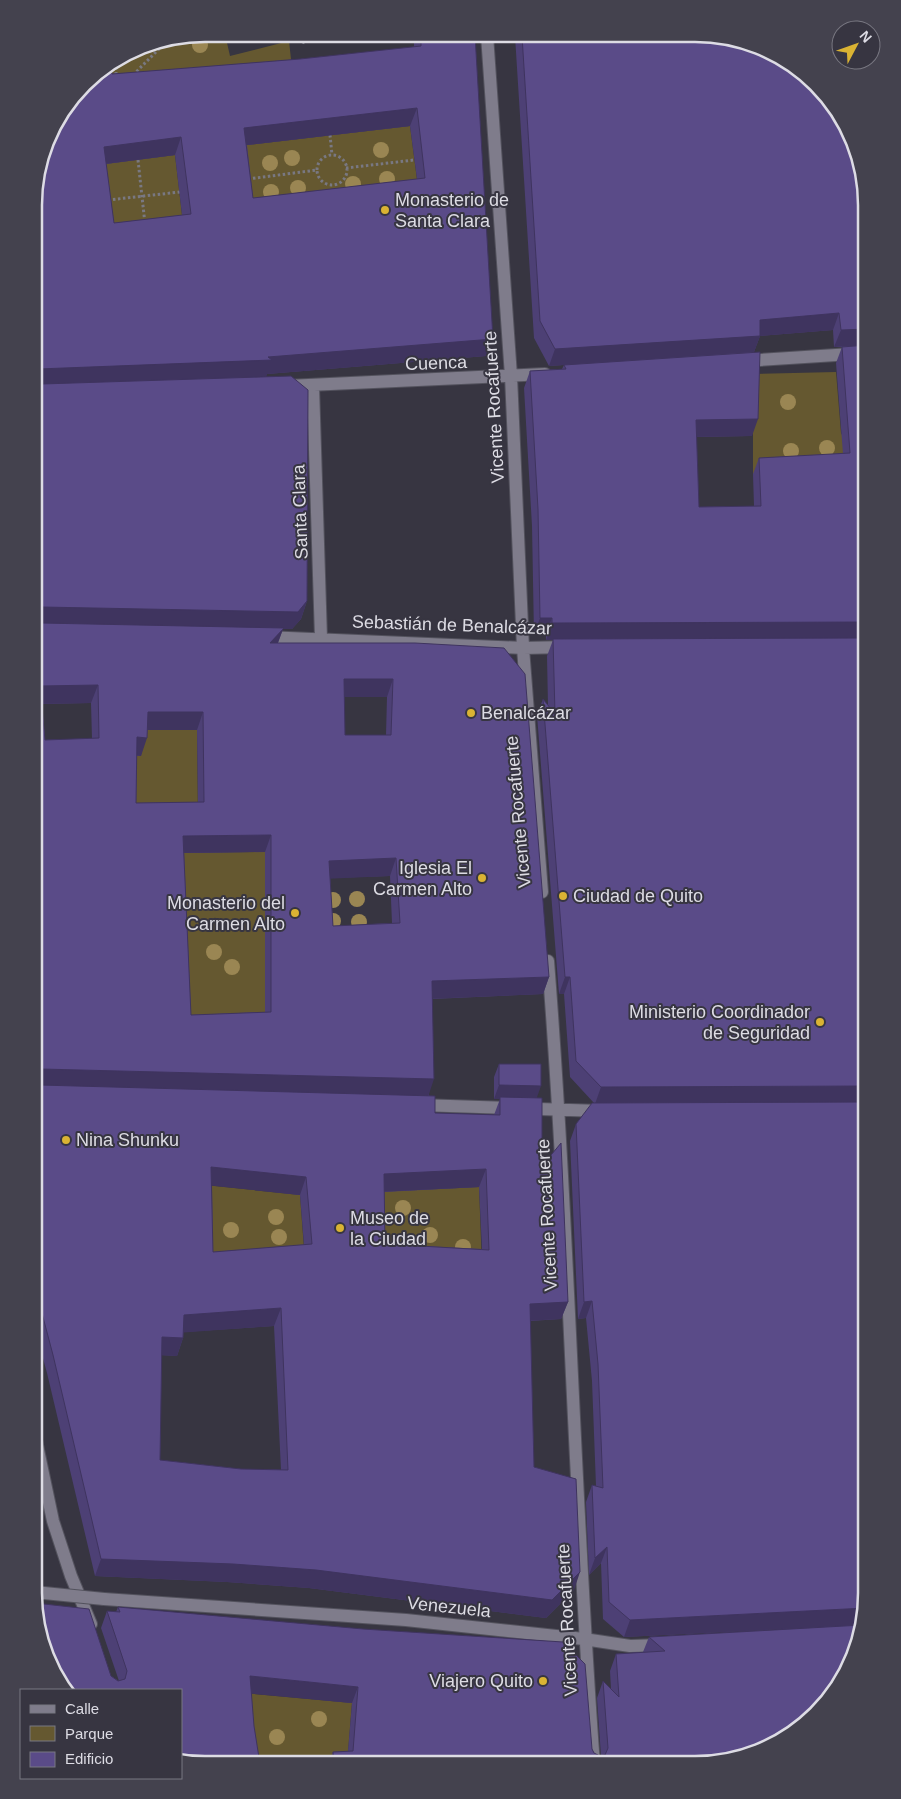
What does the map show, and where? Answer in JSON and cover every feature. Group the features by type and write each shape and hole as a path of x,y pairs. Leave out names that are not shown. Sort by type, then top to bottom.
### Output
{"street":[{"name":"Vicente Rocafuerte","path":"487,42 511,376 523,648 543,902"},
{"path":"731,362 858,354"},
{"name":"Cuenca","path":"273,387 555,373"},
{"name":"Santa Clara","path":"313,386 321,638"},
{"name":"Sebastián de Benalcázar","path":"252,636 523,648 579,647"},
{"name":"Vicente Rocafuerte","path":"547,951 560,1111 584,1638 593,1756"},
{"path":"409,1105 538,1108 560,1111 614,1111"},
{"path":"42,1469 53,1520 71,1576 95,1636"},
{"name":"Venezuela","path":"42,1593 104,1599 406,1620 584,1638 630,1646 678,1644"}],"path":[{"path":"130,77 158,50"},
{"path":"116,69 116,81"},
{"path":"330,135 332,155"},
{"path":"317,170 321,160 332,155 343,160 346,168 344,179 334,185"},
{"path":"138,160 146,229"},
{"path":"346,168 414,160"},
{"path":"242,180 317,170"},
{"path":"317,170 323,181 334,185"},
{"path":"334,185 335,195"},
{"path":"102,201 180,192"}],"green space":[{"path":"195,43 227,43 230,56 282,43 289,43 293,77 105,92 104,78 106,76 124,64 153,51"},
{"path":"410,126 419,195 247,215 238,146"},
{"path":"175,155 184,232 107,241 97,165"},
{"path":"836,372 841,433 858,470 753,474 753,374"},
{"path":"142,730 197,730 198,820 129,842 131,755"},
{"path":"265,852 265,1030 184,1033 176,853"},
{"path":"205,1185 300,1195 305,1262 207,1270"},
{"path":"479,1187 482,1267 378,1262 377,1192"},
{"path":"244,1693 352,1703 348,1756 250,1756"}],"building":[{"name":"Monasterio de Santa Clara","path":"475,42 493,339 268,357 272,360 43,369 44,184 48,163 55,143 64,124 76,106 90,90 112,72 112,74 300,59 421,46 421,43","holes":["417,108 425,178 253,198 244,128","181,137 191,214 114,223 104,147"]},
{"path":"522,42 695,42 727,46 748,51 786,70 818,98 831,115 850,153 857,184 858,329 841,330 839,313 760,320 760,336 555,349 540,321"},
{"path":"858,346 858,622 552,623 552,618 540,618 538,509 530,371 566,369 564,365 760,352 758,419 696,420 699,507 761,506 759,458 850,453 842,347"},
{"path":"291,376 308,390 307,601 298,612 43,607 43,384"},
{"path":"43,623 284,628 270,643 415,643 504,648 525,674 549,977 432,981 434,1079 42,1069 43,714 45,740 99,738 98,685 43,686","holes":["344,679 393,679 391,735 345,735","148,712 203,712 204,802 136,803 137,737 147,738","271,835 271,1012 191,1015 183,836","396,858 400,923 333,926 329,861"]},
{"path":"858,638 858,1086 601,1087 576,1061 570,977 565,977 543,699 555,714 553,639"},
{"path":"499,1064 541,1064 541,1086 499,1085"},
{"path":"42,1085 435,1096 435,1113 500,1115 500,1097 542,1098 542,1166 561,1143 568,1302 530,1304 534,1467 576,1479 580,1572 552,1600 316,1570 233,1564 101,1559 42,1314","holes":["211,1167 306,1177 312,1244 213,1252","486,1169 489,1250 385,1244 384,1174","281,1308 288,1470 241,1469 160,1460 162,1337 183,1338 184,1315"]},
{"path":"858,1102 857,1608 630,1620 609,1602 607,1547 595,1558 592,1485 603,1488 598,1364 592,1301 584,1302 576,1124 592,1103"},
{"path":"43,1604 89,1609 111,1676 118,1681 125,1679 127,1671 107,1611 120,1612 118,1607 363,1629 563,1642 585,1664 592,1749 594,1753 600,1756 333,1756 333,1752 353,1751 358,1687 250,1676 259,1756 182,1755 182,1689 73,1689 59,1665 51,1646"},
{"path":"855,1625 846,1656 837,1675 825,1693 795,1723 777,1735 748,1748 706,1756 600,1756 605,1755 608,1748 603,1681 619,1697 616,1654 665,1651 649,1637"}],"place":[{"name":"Monasterio de Santa Clara","path":"385,210"},
{"name":"Benalcázar","path":"471,713"},
{"name":"Iglesia El Carmen Alto","path":"482,878"},
{"name":"Ciudad de Quito","path":"563,896"},
{"name":"Monasterio del Carmen Alto","path":"295,913"},
{"name":"Ministerio Coordinador de Seguridad","path":"820,1022"},
{"name":"Nina Shunku","path":"66,1140"},
{"name":"Museo de la Ciudad","path":"340,1228"},
{"name":"Viajero Quito","path":"543,1681"}]}
